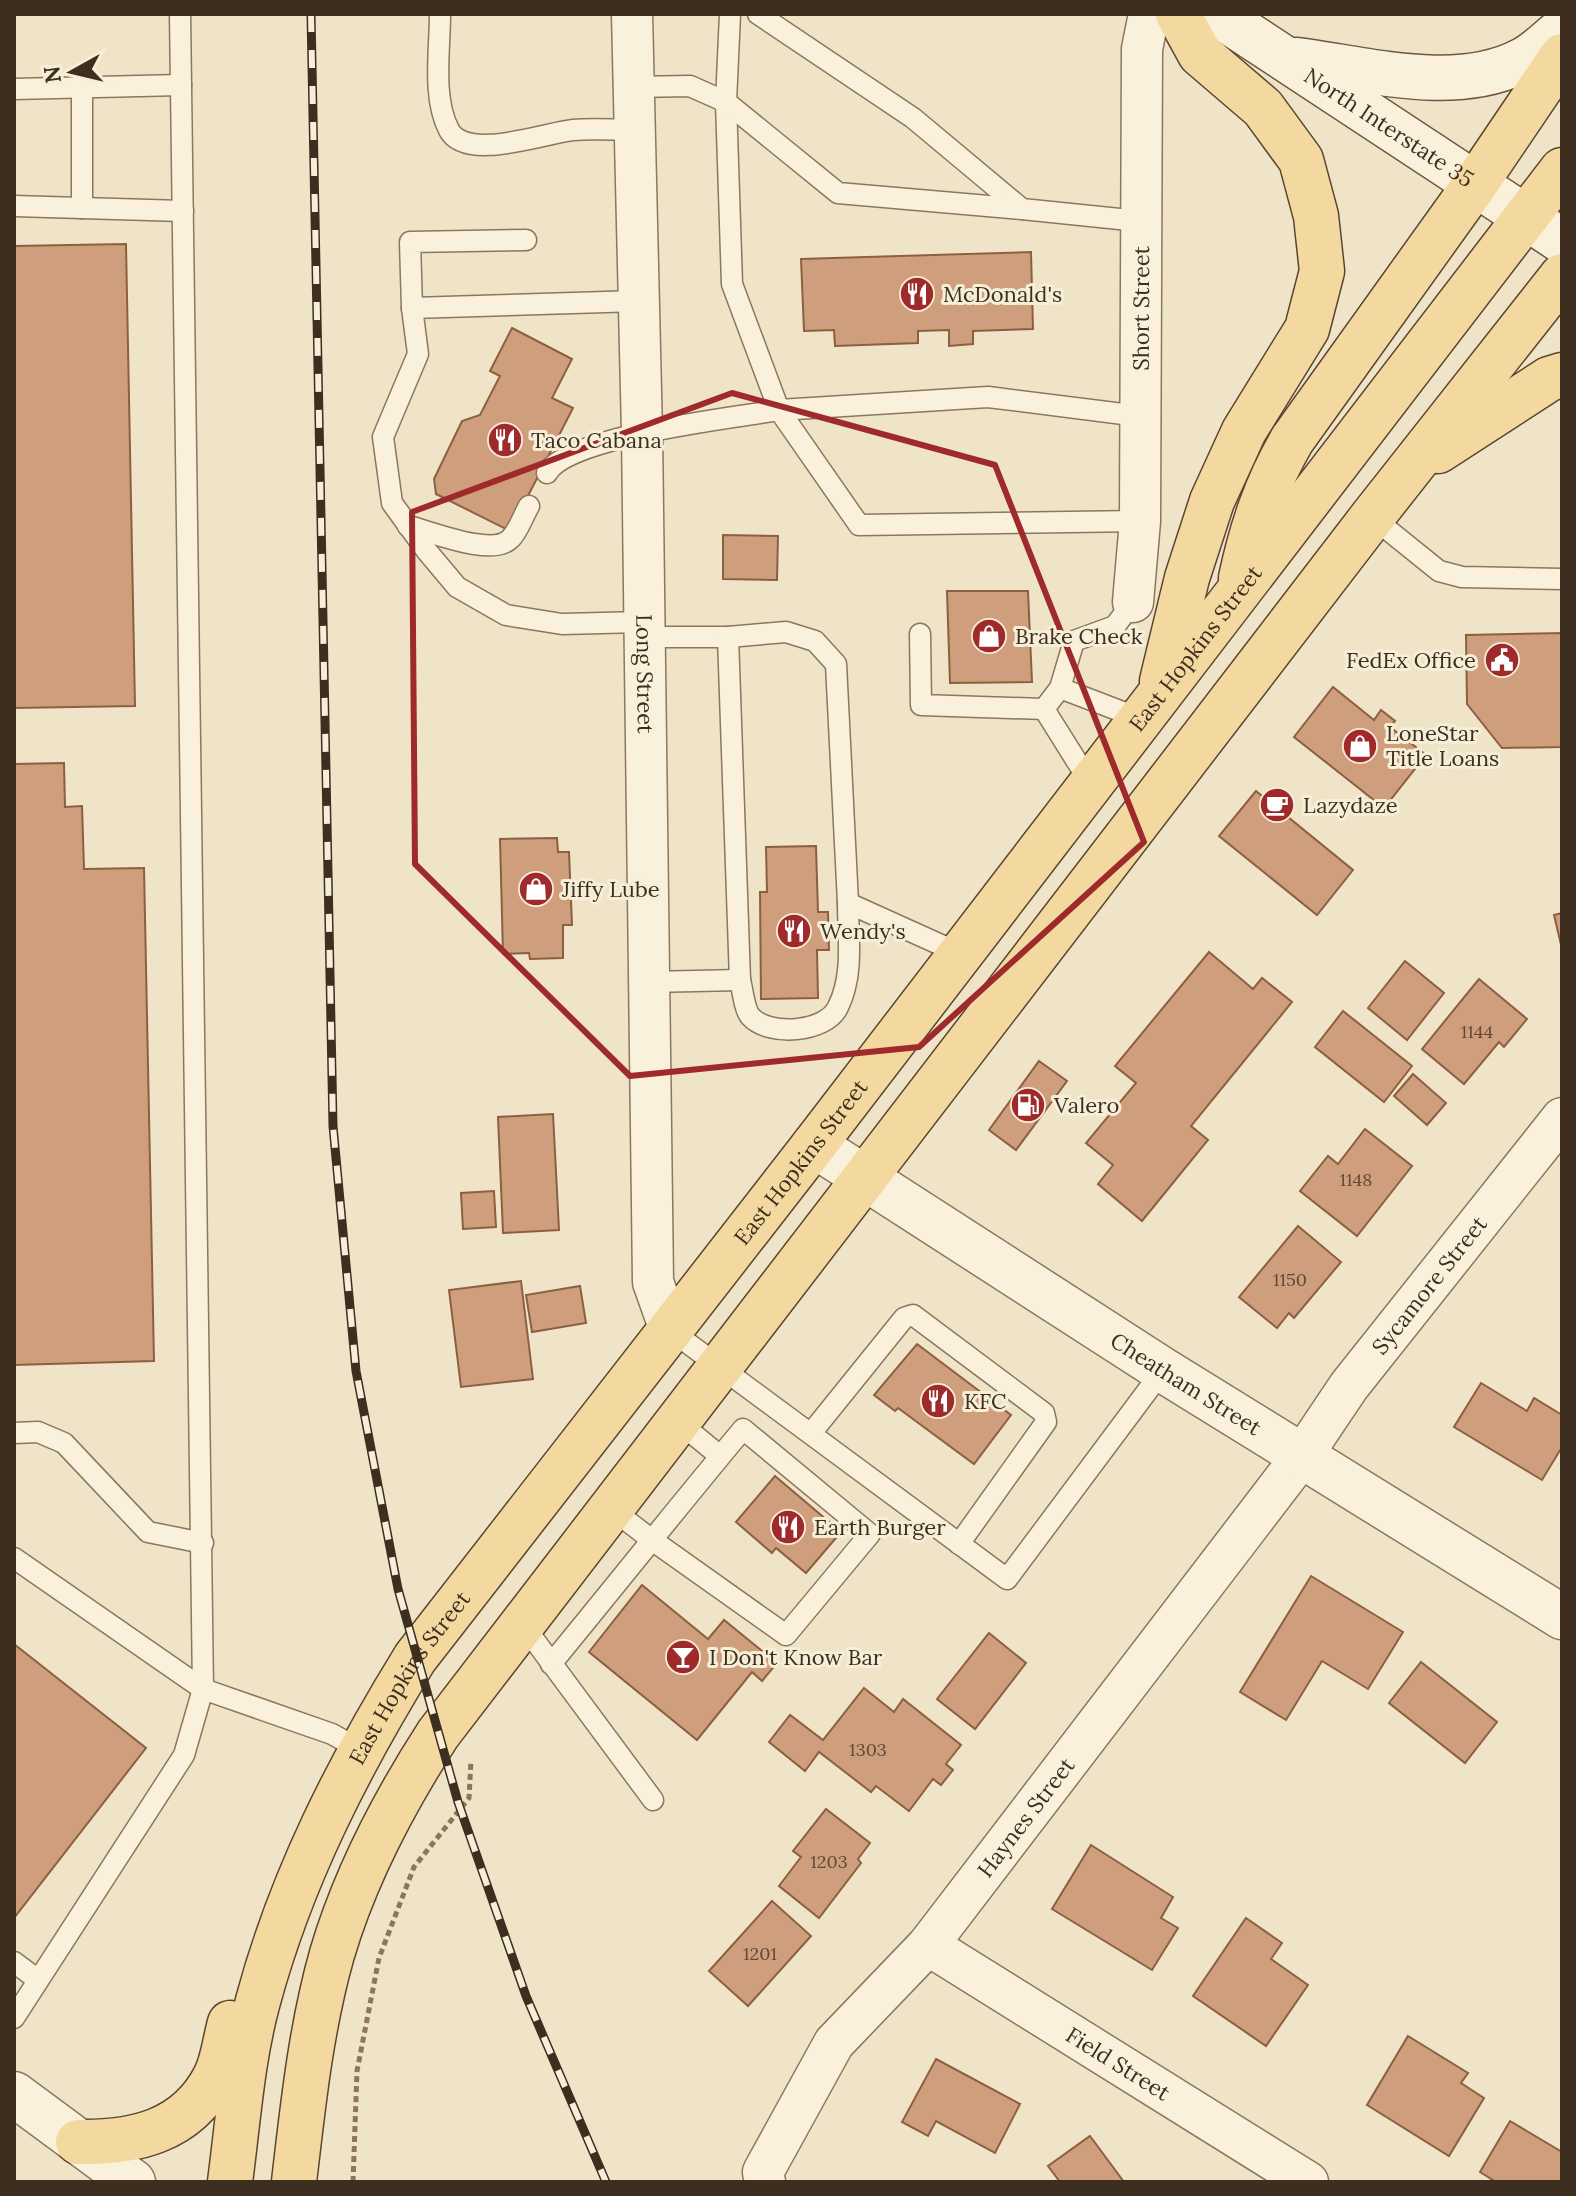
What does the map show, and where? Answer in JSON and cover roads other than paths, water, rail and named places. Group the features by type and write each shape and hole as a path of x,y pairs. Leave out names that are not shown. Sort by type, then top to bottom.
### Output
{"main road":[{"path":"1150,707 1212,501 1244,431 1307,329 1322,271 1316,216 1301,160 1263,108 1200,54 1178,14"},
{"path":"986,1018 1026,919 1174,724 1202,674 1238,591 1254,517 1285,452 1474,186 1562,56"},
{"name":"East Hopkins Street","path":"230,2182 257,2002 286,1913 359,1749 415,1658 814,1145 1562,170"},
{"path":"294,2182 307,2068 333,1953 356,1886 401,1792 438,1734 609,1507 1409,469 1562,276"},
{"path":"1409,469 1549,379 1562,375"},
{"path":"78,2142 113,2143 142,2137 173,2125 192,2108 215,2077 246,1965 286,1913"}],"street":[{"name":"Long Street","path":"632,14 642,433 642,629 653,1282 670,1330"},
{"name":"Short Street","path":"1133,602 1140,521 1142,49 1149,14"},
{"name":"North Interstate 35","path":"1217,14 1474,186 1562,241"},
{"path":"1287,59 1429,77 1473,74 1522,60 1562,30"},
{"name":"Sycamore Street","path":"1302,1456 1349,1386 1562,1118"},
{"name":"Cheatham Street","path":"814,1145 1163,1370 1562,1617"},
{"name":"Haynes Street","path":"765,2182 763,2172 834,2043 928,1945 1302,1456"},
{"name":"Field Street","path":"928,1945 1308,2182"},
{"path":"14,2094 133,2182"}],"lane":[{"path":"14,2018 184,1755 203,1689 180,14"},
{"path":"440,14 441,109 451,134 470,145 494,145 574,130 635,130"},
{"path":"730,14 726,102 732,284 779,410 859,525 1140,521"},
{"path":"758,14 913,118 1022,209"},
{"path":"14,89 181,85"},
{"path":"633,87 690,86 726,102 838,193 1139,221"},
{"path":"82,87 82,208"},
{"path":"14,206 183,211"},
{"path":"526,240 410,242 412,308 418,354 383,437 392,503 457,587 506,615 562,624 728,637 786,632 815,641 836,664 849,976 837,1011 800,1028 765,1027 749,1015 740,980 728,637"},
{"path":"412,308 638,301"},
{"path":"547,473 552,464 585,449 642,433 779,410 988,397 1139,416"},
{"path":"408,526 482,547 497,547 511,539 529,506"},
{"path":"1372,517 1439,571 1462,577 1562,579"},
{"path":"1044,709 1060,688 1074,641 1115,626 1133,602"},
{"path":"920,634 921,705 1044,709"},
{"path":"1060,688 1150,707"},
{"path":"1044,709 1091,784"},
{"path":"848,903 961,954"},
{"path":"649,982 740,980"},
{"path":"812,1432 904,1318 913,1315 1044,1413 1046,1422 959,1544"},
{"path":"670,1330 720,1363 1005,1578 1010,1577 1163,1370"},
{"path":"676,1420 720,1456"},
{"path":"551,1664 652,1540 720,1456 743,1429 870,1534 786,1635 652,1540 609,1507"},
{"path":"14,1433 38,1432 64,1443 148,1532 203,1543"},
{"path":"14,1558 203,1689 332,1734 359,1749"},
{"path":"521,1622 653,1800"},
{"path":"14,1962 38,1980"}],"railway":[{"path":"311,14 333,1126 356,1371 398,1589 458,1802 526,1996 606,2182"}],"place":[{"name":"McDonald's","path":"917,294"},
{"name":"Taco Cabana","path":"505,440"},
{"name":"Brake Check","path":"989,636"},
{"name":"FedEx Office","path":"1502,660"},
{"name":"LoneStar Title Loans","path":"1360,746"},
{"name":"Lazydaze","path":"1277,805"},
{"name":"Jiffy Lube","path":"536,889"},
{"name":"Wendy's","path":"794,931"},
{"name":"Valero","path":"1028,1105"},
{"name":"KFC","path":"938,1401"},
{"name":"Earth Burger","path":"788,1527"},
{"name":"I Don't Know Bar","path":"683,1657"}]}
